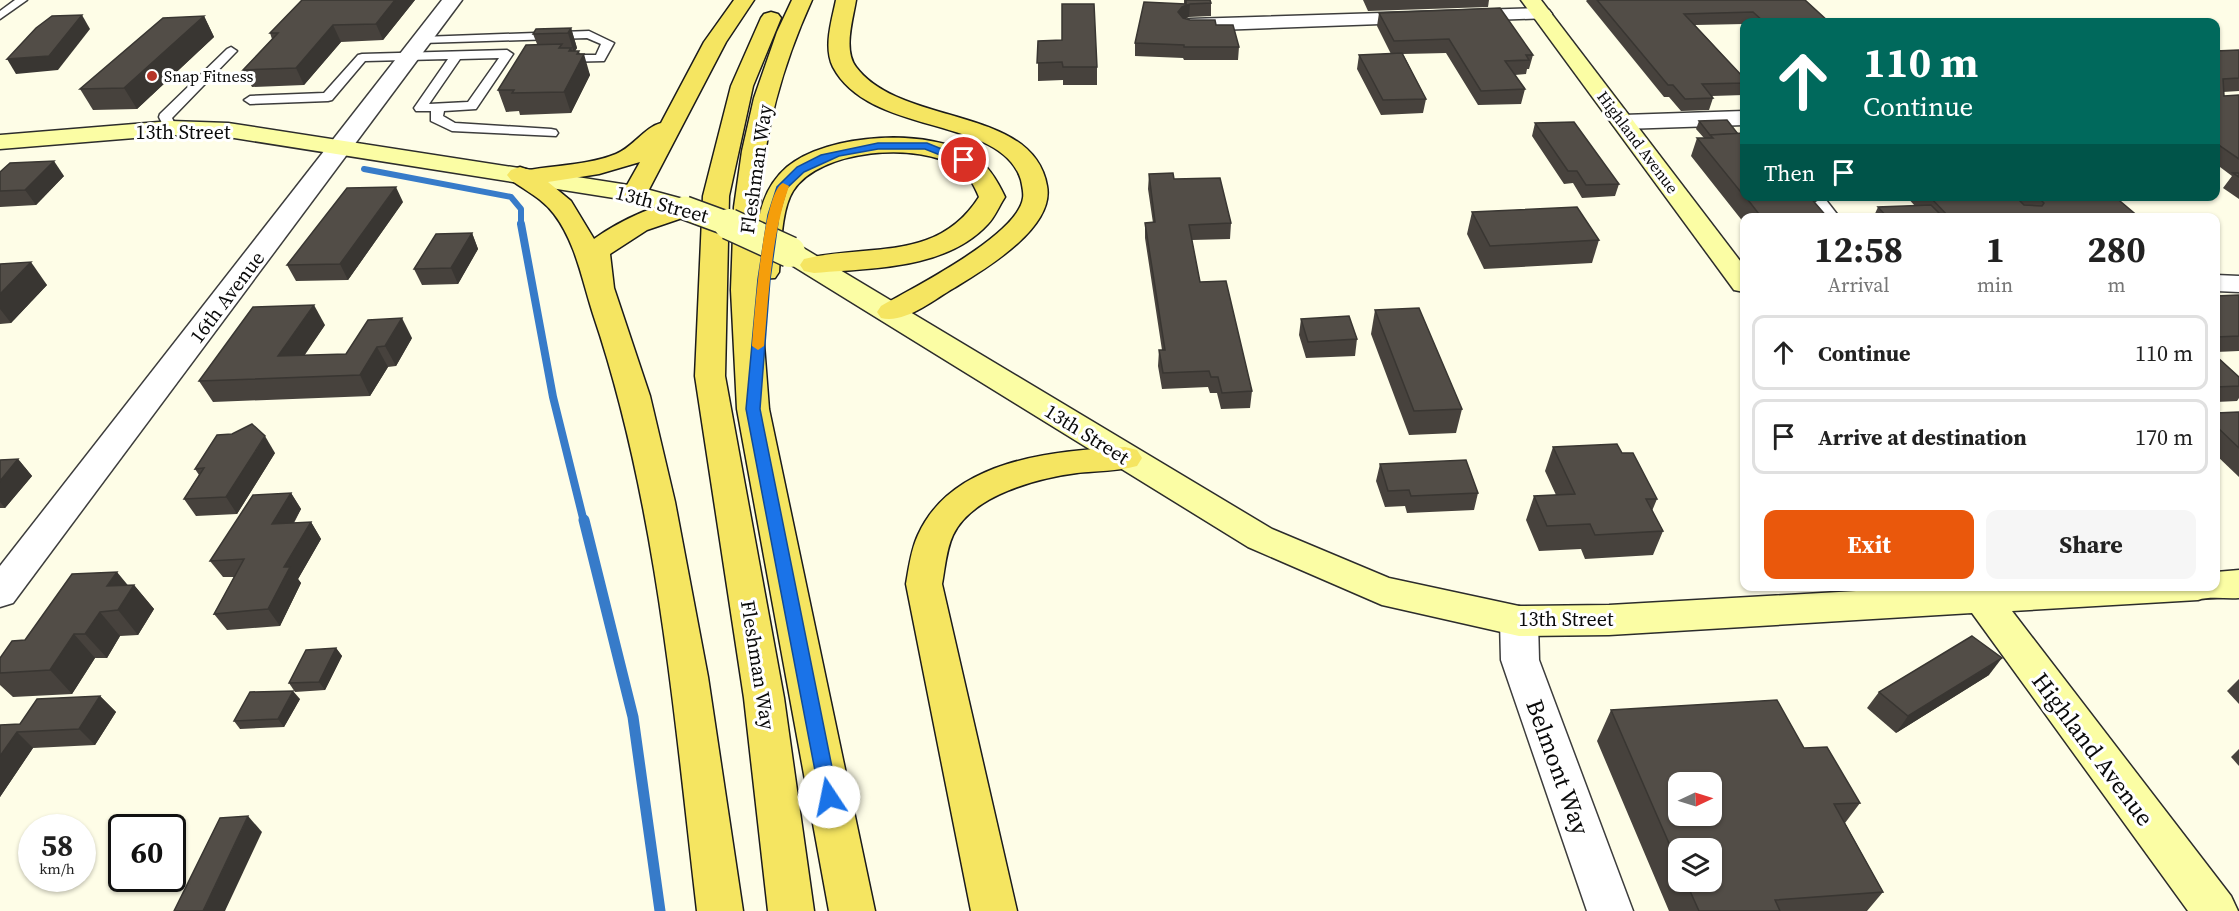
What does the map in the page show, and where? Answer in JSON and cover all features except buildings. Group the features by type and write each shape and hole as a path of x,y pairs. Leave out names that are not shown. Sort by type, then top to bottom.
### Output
{"main road":[{"path":"635,194 715,42 744,0"},
{"name":"Fleshman Way","path":"779,0 742,86 716,196 710,376 764,698 791,911"},
{"name":"Fleshman Way","path":"802,0 786,32 765,98 754,151 747,207 745,290 753,409 852,911"},
{"path":"846,0 841,33 841,52 843,66 852,78 883,102 932,120 972,130 1007,144 1022,154 1031,166 1034,183 1036,199 1018,227 978,261 891,312"},
{"name":"Highland Avenue","path":"1537,7 1740,279"},
{"path":"525,176 590,168 633,156 651,143 686,97"},
{"name":"13th Street","path":"0,142 171,128 228,130 635,194 685,208 735,226 802,259 1125,458 1260,538 1382,591 1519,621 1609,620 1976,593 2039,591"},
{"path":"753,409 764,279 774,215 782,187 801,169 824,157 851,149 901,145 927,146 946,152 964,160 987,183 992,197 986,212 969,230 937,246 913,254 802,259"},
{"path":"525,176 553,197 573,222 595,272 621,351 646,442 690,684 720,911"},
{"path":"595,272 596,252 616,234 652,218 685,208"},
{"path":"994,911 924,584 931,548 942,523 987,485 1024,471 1078,461 1125,458"},
{"path":"2220,586 2239,584"},
{"name":"Highland Avenue","path":"1976,593 2214,911"}],"street":[{"name":"16th Avenue","path":"0,593 452,0"},
{"path":"1190,25 1537,7"},
{"path":"1623,123 1740,118"},
{"path":"2220,283 2239,284"},
{"name":"Belmont Way","path":"1519,621 1520,660 1610,911"}],"lane":[{"path":"0,16 22,0"},
{"path":"250,100 328,97 362,58 416,49 589,34 608,43 600,58 546,59"},
{"path":"416,49 456,56 507,54 508,61 472,106 420,108 456,56"},
{"path":"171,128 165,117 231,51"},
{"path":"438,107 436,118 452,127 551,133"},
{"path":"1821,203 1829,213"}],"waterway":[{"path":"364,169 511,197 521,209 521,224"},
{"path":"521,224 553,397 584,522"},
{"path":"584,520 633,717 660,911"}],"slow traffic":[{"path":"758,346 764,279 774,215 783,186"}],"place":[{"name":"Snap Fitness","path":"152,76"}],"route":[{"path":"829,797 753,409 764,279 774,215 782,187 801,169 824,157 851,149 901,145 927,146 964,160"}]}
